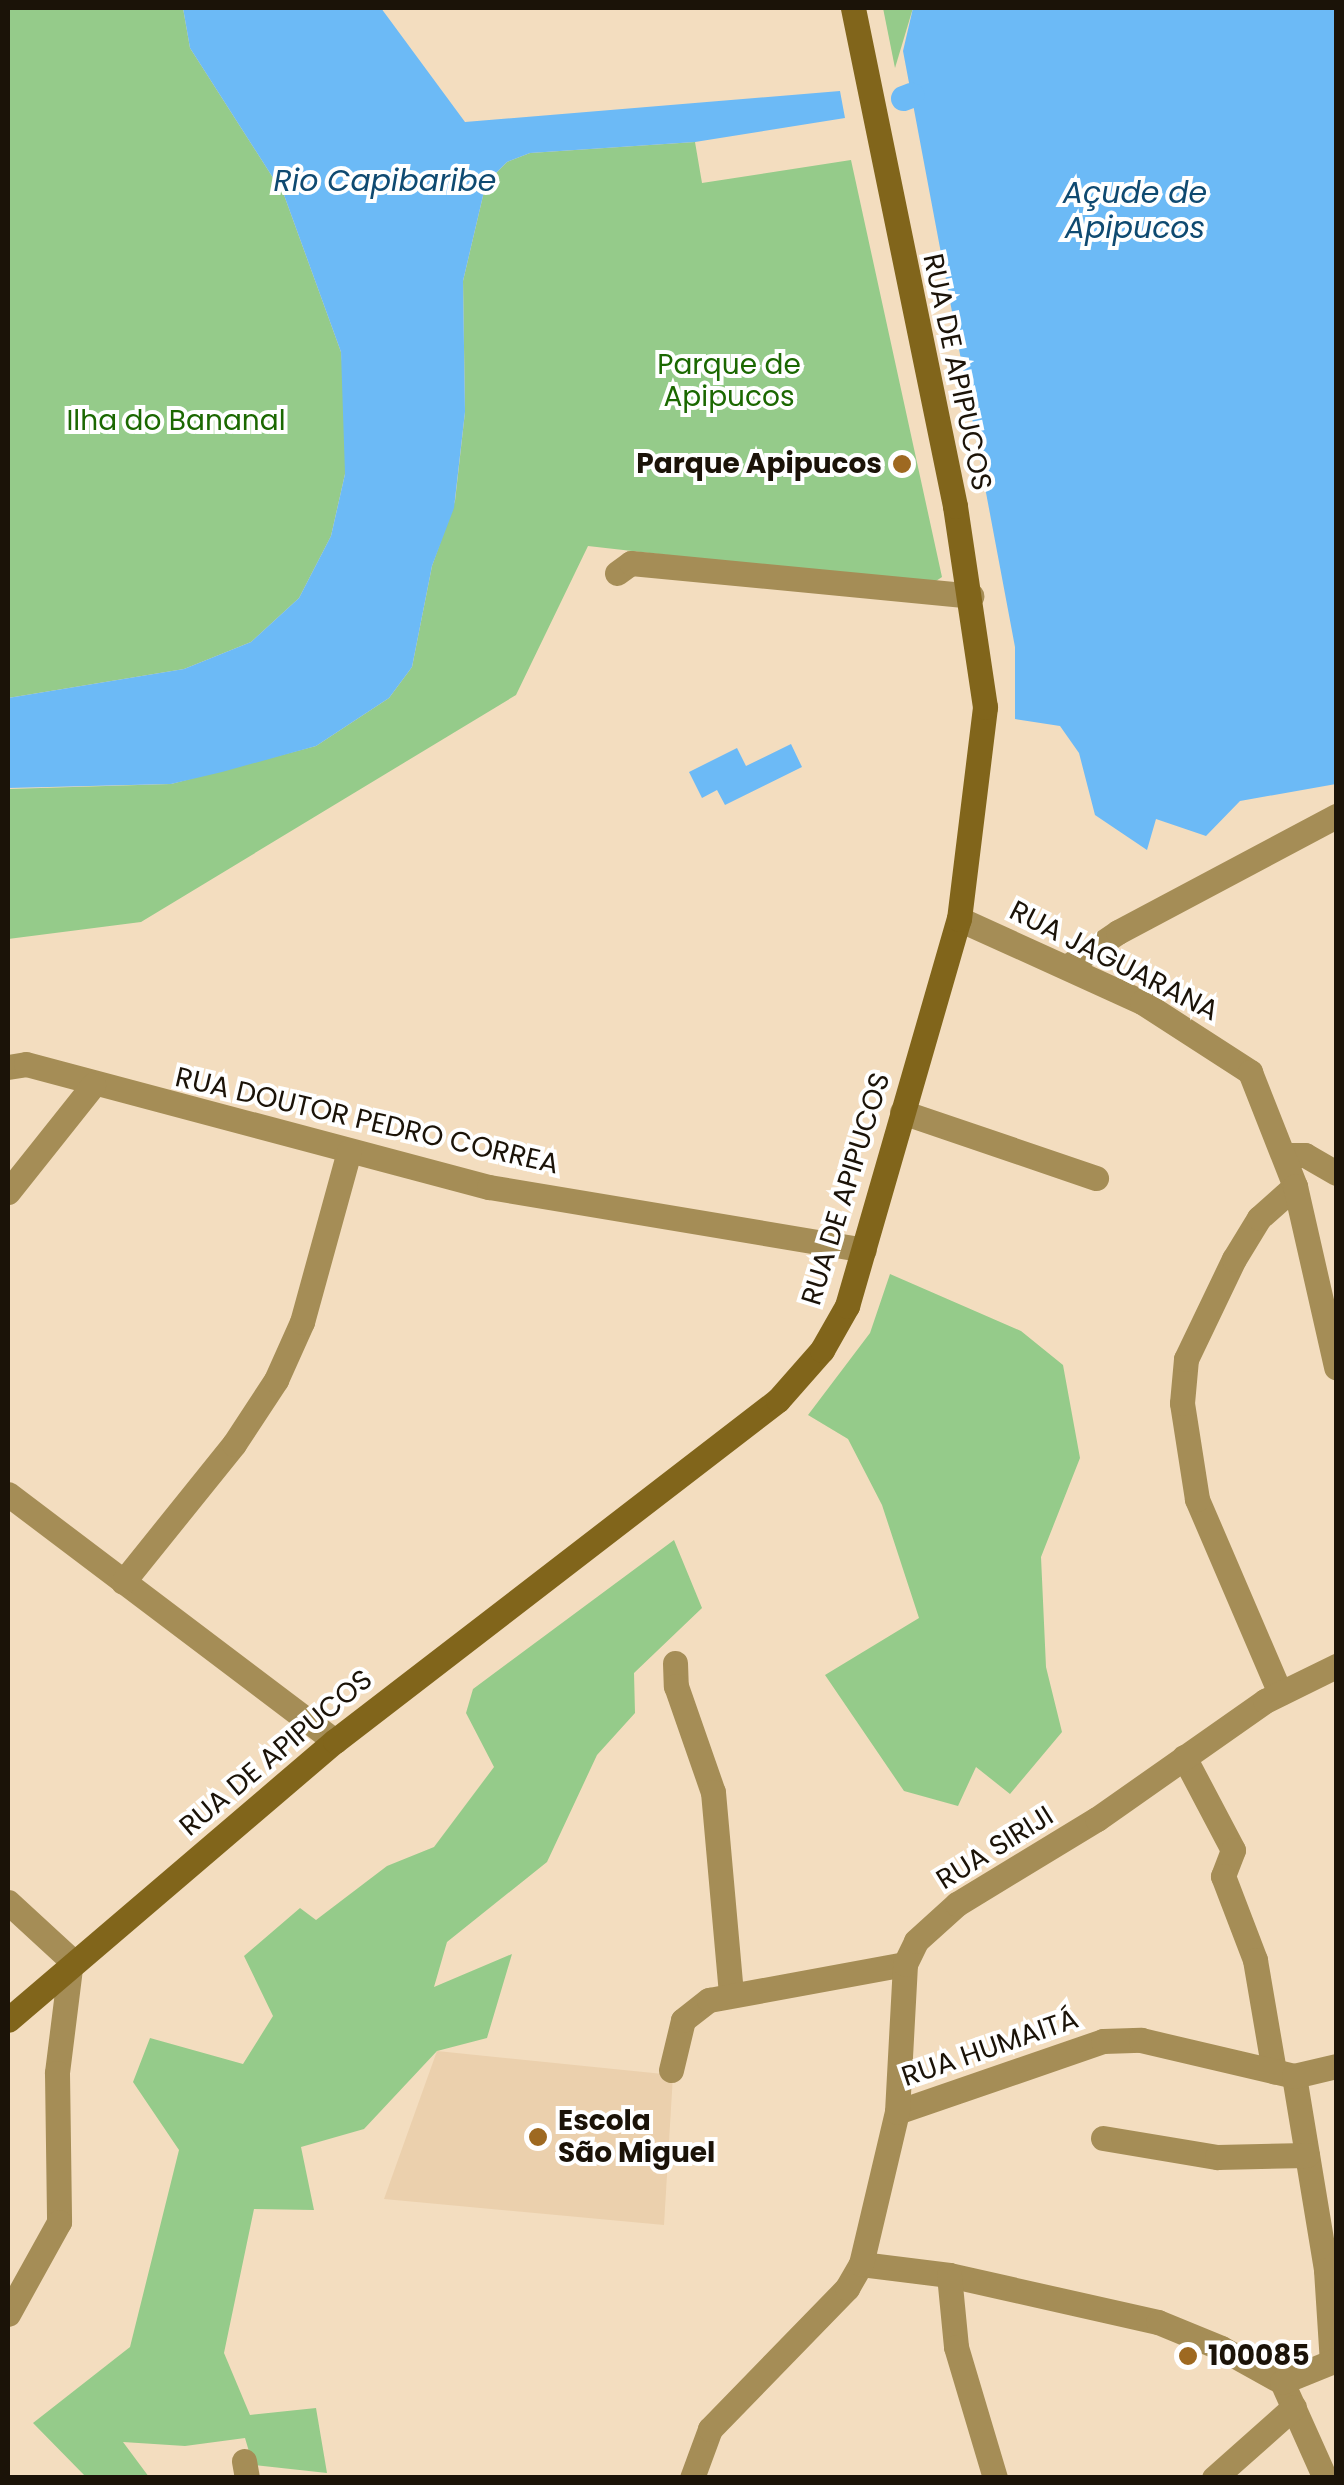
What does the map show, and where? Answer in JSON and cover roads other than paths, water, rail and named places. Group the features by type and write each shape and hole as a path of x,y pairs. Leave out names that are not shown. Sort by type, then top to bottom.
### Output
{"main road":[{"name":"RUA DE APIPUCOS","path":"8,2020 71,1960 335,1740 778,1400 830,1335 864,1250 959,919 986,707 971,596 853,8"}],"street":[{"path":"617,573 632,563 971,596"},
{"path":"1068,966 1118,932 1336,816"},
{"name":"RUA JAGUARANA","path":"959,919 1068,966 1240,1061 1269,1113 1295,1186 1336,1367"},
{"name":"RUA DOUTOR PEDRO CORREA","path":"8,1067 26,1064 489,1187 864,1250"},
{"path":"8,1192 94,1085"},
{"path":"902,1112 1096,1178"},
{"path":"123,1582 234,1444 276,1380 302,1322 350,1151"},
{"path":"1284,1155 1333,1163"},
{"path":"1280,1693 1196,1499 1182,1404 1186,1359 1227,1273 1259,1218 1295,1186"},
{"path":"8,1494 335,1740"},
{"path":"675,1663 676,1686 713,1792 730,1993"},
{"name":"RUA SIRIJI","path":"905,1964 916,1941 957,1904 1280,1693 1336,1666"},
{"path":"1184,1757 1233,1850 1223,1876 1255,1960 1307,2155 1326,2270 1334,2361 1282,2382"},
{"path":"8,1902 71,1960 58,2073 59,2222 8,2314"},
{"path":"671,2070 684,2020 693,2008 730,1993 905,1964 897,2112 860,2264 825,2312 716,2422 692,2478"},
{"name":"RUA HUMAITÁ","path":"897,2112 1104,2041 1141,2040 1284,2074 1336,2066"},
{"path":"1103,2138 1217,2157 1307,2155"},
{"path":"860,2264 949,2275 1158,2322 1282,2382 1326,2478"},
{"path":"949,2275 956,2347 995,2478"},
{"path":"1214,2478 1294,2406"}],"water":[{"name":"Rio Capibaribe","path":"183,8 381,8 465,122 840,91 845,118 695,142 530,153 507,162 486,183 463,281 465,412 454,508 432,566 412,667 389,698 316,746 222,772 171,784 8,788 8,698 184,669 251,642 299,598 331,536 345,474 341,352 284,195 190,48"},
{"name":"Açude de Apipucos","path":"913,8 1336,8 1336,784 1240,801 1206,836 1156,819 1147,850 1095,815 1079,753 1060,726 1015,719 1015,647 903,51"},
{"path":"791,744 802,767 725,805 717,790 702,798 689,772 737,748 746,766"}],"waterway":[{"path":"903,98 911,95"}],"place":[{"name":"Parque Apipucos","path":"902,464"},
{"name":"Escola São Miguel","path":"538,2137"},
{"name":"100085","path":"1188,2356"}],"park label":[{"name":"Parque de Apipucos","path":"729,381"},
{"name":"Ilha do Bananal","path":"176,421"}]}
